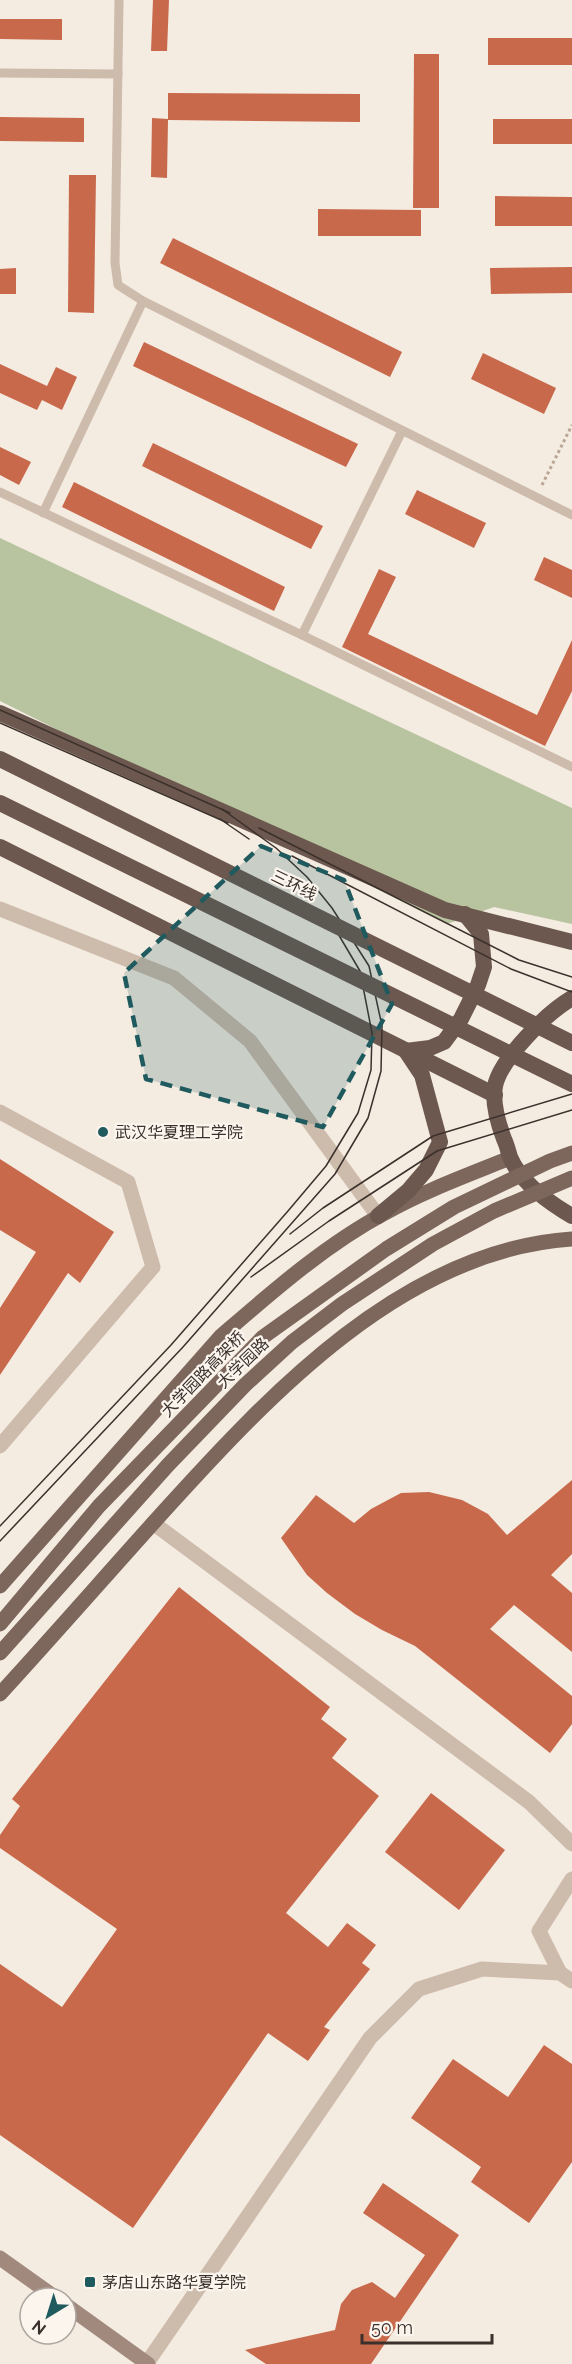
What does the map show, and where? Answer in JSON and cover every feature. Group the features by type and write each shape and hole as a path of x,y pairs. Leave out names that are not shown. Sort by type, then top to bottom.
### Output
{"highway":[{"path":"0,713 446,910 572,942"},
{"name":"三环线","path":"0,759 572,1043"},
{"path":"0,803 572,1084"},
{"path":"0,847 495,1095"},
{"path":"406,1051 430,1048 444,1042 461,1019 478,985 484,967 481,934 465,915"},
{"path":"572,998 533,1032 502,1067 495,1088 498,1126 510,1158 530,1185 551,1204 572,1216"},
{"path":"378,1216 408,1191 426,1170 440,1142 422,1075 406,1051"}],"main road":[{"name":"大学园路高架桥","path":"0,1624 99,1506 263,1337 386,1249 454,1208 550,1161 572,1153"},
{"name":"大学园路","path":"0,1586 221,1336 334,1244 378,1216 510,1158"},
{"name":"大学园路","path":"0,1653 200,1431 292,1342 342,1304 433,1244 494,1210 572,1178"},
{"path":"3,1689 220,1449 320,1356 391,1303 466,1263 545,1240 572,1239"},
{"path":"0,2258 39,2286"},
{"path":"78,2314 147,2364"}],"street":[{"path":"0,909 174,978 250,1041 378,1216"},
{"path":"0,1112 128,1182 153,1267 0,1446"},
{"path":"153,1523 529,1802 572,1844"},
{"path":"566,1977 539,1931 572,1879"},
{"path":"147,2364 370,2038 419,1989 482,1969 566,1977"}],"lane":[{"path":"119,0 115,263 118,285 143,301 572,515"},
{"path":"0,73 118,74"},
{"path":"43,513 143,301"},
{"path":"303,635 402,430"},
{"path":"0,492 303,635 570,766 572,754"}],"path":[{"path":"536,497 572,425"}],"highlighted area":[{"path":"261,846 344,880 392,1004 323,1127 146,1079 124,973"}],"green space":[{"path":"0,538 572,808 572,924 494,907 447,924 0,701"}],"building":[{"path":"153,0 169,0 167,51 151,51"},
{"path":"0,19 62,19 62,40 0,39"},
{"path":"488,38 572,38 572,65 488,65"},
{"path":"414,54 439,54 439,208 413,208"},
{"path":"168,93 360,94 360,122 168,120 167,178 151,177 152,118 168,119"},
{"path":"0,117 84,118 84,142 0,141"},
{"path":"493,119 572,119 572,144 493,144"},
{"path":"69,175 96,175 94,313 68,312"},
{"path":"495,196 572,197 572,226 495,226"},
{"path":"318,209 421,210 421,236 318,236"},
{"path":"173,238 402,352 390,377 160,263"},
{"path":"572,267 572,293 491,294 490,268"},
{"path":"16,268 16,294 0,294 0,269"},
{"path":"144,342 358,444 346,467 133,366"},
{"path":"483,353 556,388 544,414 471,379"},
{"path":"0,364 47,386 56,367 77,377 62,410 42,400 37,410 0,393"},
{"path":"153,443 323,526 311,549 142,466"},
{"path":"0,447 31,462 19,485 0,475"},
{"path":"74,482 285,587 274,611 62,507"},
{"path":"417,490 486,523 474,548 405,514"},
{"path":"544,557 572,570 572,598 534,580"},
{"path":"379,569 396,577 368,634 537,715 572,640 572,691 545,746 342,647"},
{"path":"0,1159 114,1232 80,1283 68,1273 0,1375 0,1308 36,1252 0,1230"},
{"path":"572,1480 572,1554 551,1575 572,1593 572,1652 514,1605 490,1629 572,1696 572,1724 550,1753 415,1646 355,1614 327,1593 307,1575 281,1538 316,1495 354,1523 371,1509 401,1493 429,1492 462,1500 488,1514 507,1535"},
{"path":"179,1587 330,1707 321,1719 347,1739 332,1758 379,1796 286,1913 328,1947 347,1923 376,1945 362,1963 370,1969 324,2027 330,2030 308,2061 268,2033 133,2228 0,2135 0,1964 62,2007 117,1929 0,1848 0,1835 20,1806 12,1799"},
{"path":"431,1793 505,1850 459,1910 385,1852"},
{"path":"544,2045 572,2064 572,2162 529,2223 471,2182 481,2167 411,2118 453,2059 508,2097"},
{"path":"383,2183 459,2235 371,2364 266,2364 245,2350 335,2330 341,2304 352,2290 372,2282 395,2298 425,2255 363,2213"}],"tram line":[{"path":"0,710 230,813"},
{"path":"0,723 228,823"},
{"path":"0,1541 183,1347 335,1174 368,1118 381,1071 382,1026 369,966 332,908 307,877 276,848 222,809"},
{"path":"220,819 249,839"},
{"path":"259,828 519,960 572,977"},
{"path":"292,856 511,969 572,992"},
{"path":"0,1526 171,1345 288,1211 326,1166 358,1113 371,1070 372,1033 360,971 337,932"},
{"path":"290,1234 323,1208 433,1136 572,1094"},
{"path":"251,1277 329,1221 437,1151 572,1110"}],"place":[{"name":"武汉华夏理工学院","path":"103,1132"},
{"name":"茅店山东路华夏学院","path":"90,2282"}]}
